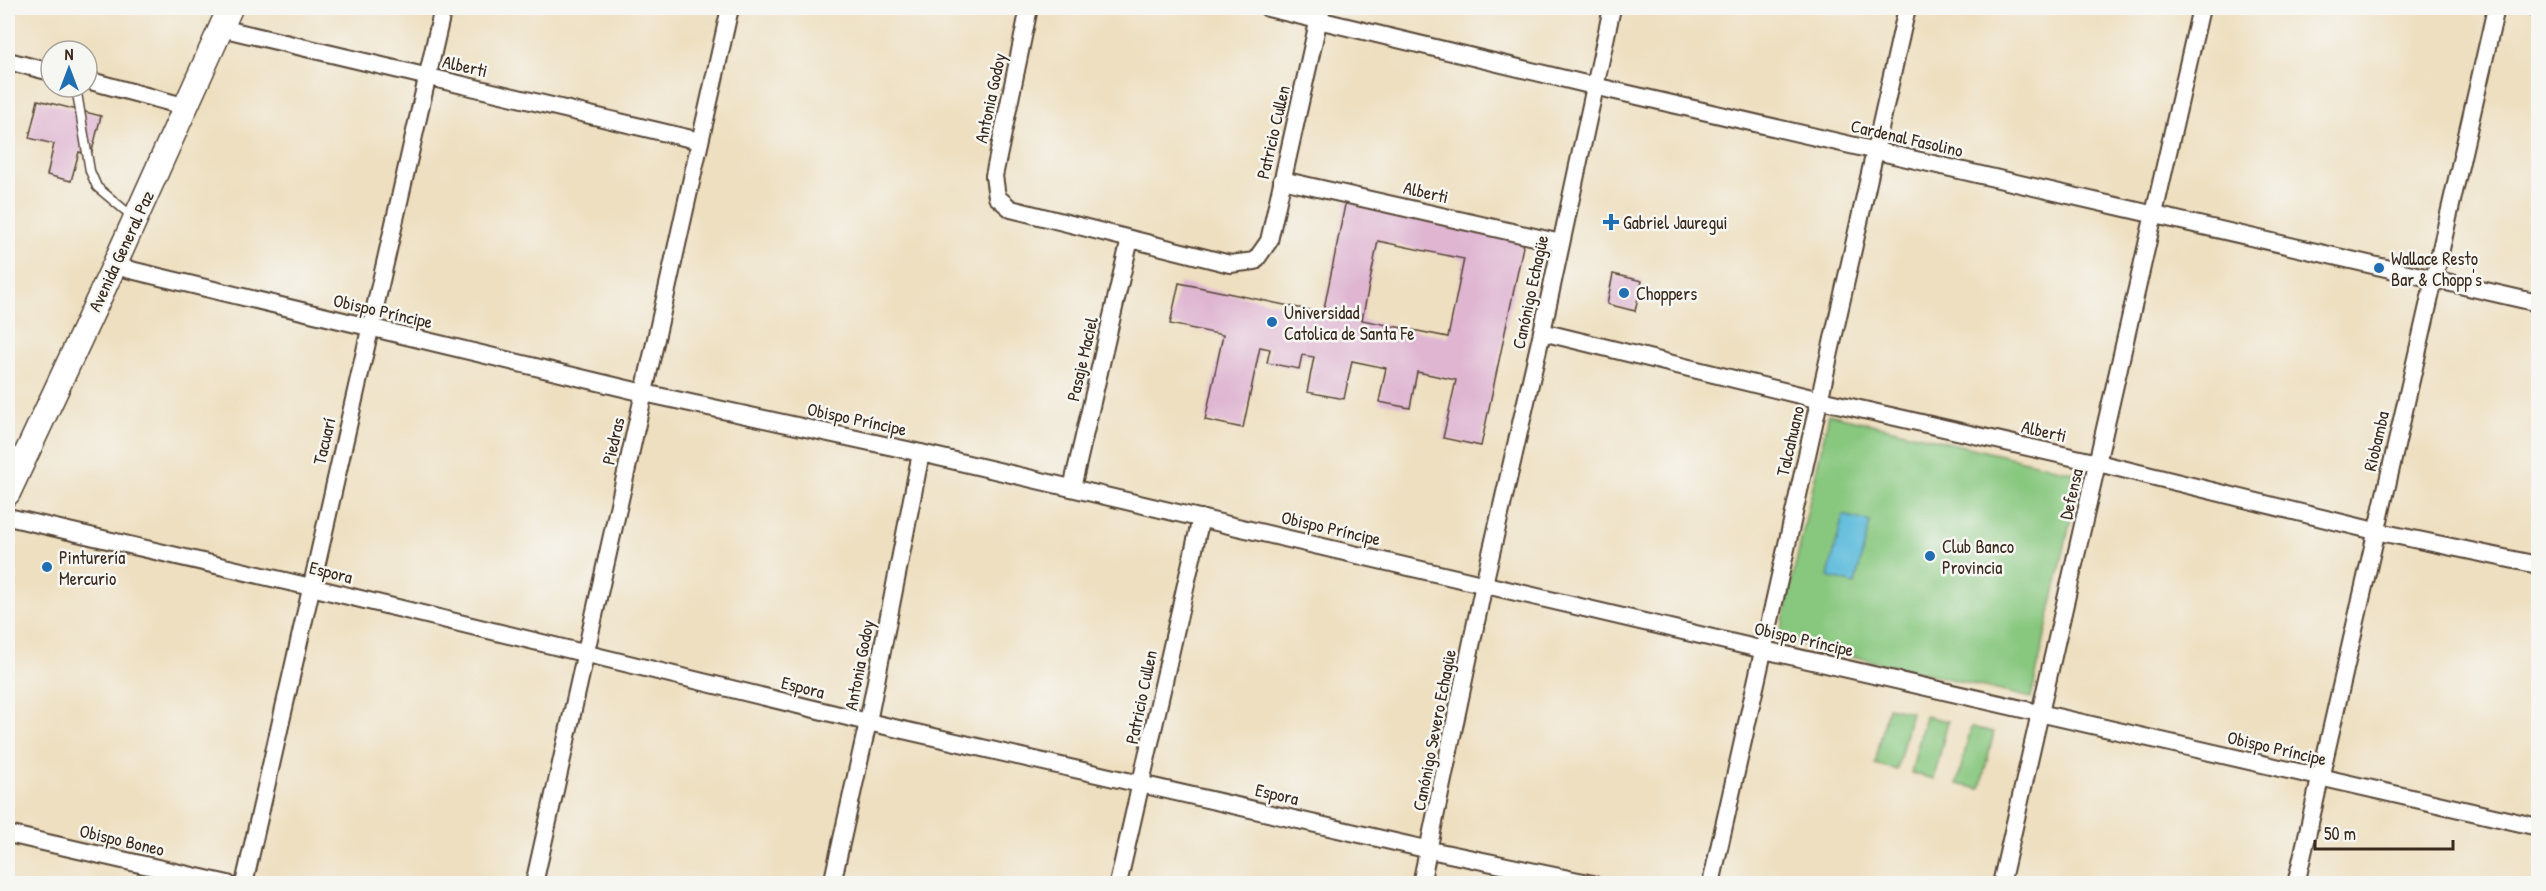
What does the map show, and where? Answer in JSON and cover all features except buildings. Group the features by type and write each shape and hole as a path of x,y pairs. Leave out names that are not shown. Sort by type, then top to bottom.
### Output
{"main road":[{"name":"Avenida General Paz","path":"8,493 226,18"}],"street":[{"name":"Tacuarí","path":"244,884 443,8"},
{"name":"Piedras","path":"534,884 730,8"},
{"name":"Antonia Godoy","path":"1029,8 994,176 997,197 1011,209 1130,239"},
{"name":"Cardenal Fasolino","path":"1268,8 1320,13 1594,86 2538,303"},
{"name":"Canónigo Echagüe","path":"1484,584 1542,332 1612,8"},
{"name":"Talcahuano","path":"1712,884 1907,8"},
{"name":"Defensa","path":"2001,884 2201,8"},
{"name":"Riobamba","path":"2296,884 2496,8"},
{"name":"Patricio Cullen","path":"1130,239 1230,264 1255,261 1269,241 1320,13"},
{"name":"Alberti","path":"226,18 427,78 700,141"},
{"path":"8,62 39,69"},
{"path":"99,83 187,107"},
{"name":"Alberti","path":"1282,180 1561,243"},
{"name":"Pasaje Maciel","path":"1072,488 1130,239"},
{"name":"Obispo Príncipe","path":"114,266 644,393 921,453 1764,650 2538,827"},
{"name":"Alberti","path":"1542,332 2375,531 2538,565"},
{"name":"Antonia Godoy","path":"832,884 868,722 921,453"},
{"name":"Espora","path":"8,517 311,587 868,722 1430,850 1593,884"},
{"name":"Patricio Cullen","path":"1118,884 1201,518"},
{"name":"Canónigo Severo Echagüe","path":"1421,884 1430,850 1484,584"},
{"name":"Obispo Boneo","path":"8,834 228,884"}],"lane":[{"path":"78,99 90,171 97,187 135,219"}],"green space":[{"name":"Club Banco Provincia","path":"1829,414 2081,474 2031,698 1779,639"},
{"path":"1888,707 1911,712 1897,770 1875,764"},
{"path":"1925,716 1948,721 1934,779 1911,773"},
{"path":"1971,727 1994,732 1980,789 1957,784"}],"water":[{"path":"1843,515 1870,522 1855,584 1828,577"}],"place":[{"name":"Gabriel Jauregui","path":"1611,222"},
{"name":"Wallace Resto Bar & Chopp's","path":"2379,268"},
{"name":"Choppers","path":"1624,293"},
{"name":"Universidad Catolica de Santa Fe","path":"1272,322"},
{"name":"Club Banco Provincia","path":"1930,556"},
{"name":"Pinturería Mercurio","path":"47,567"}]}
